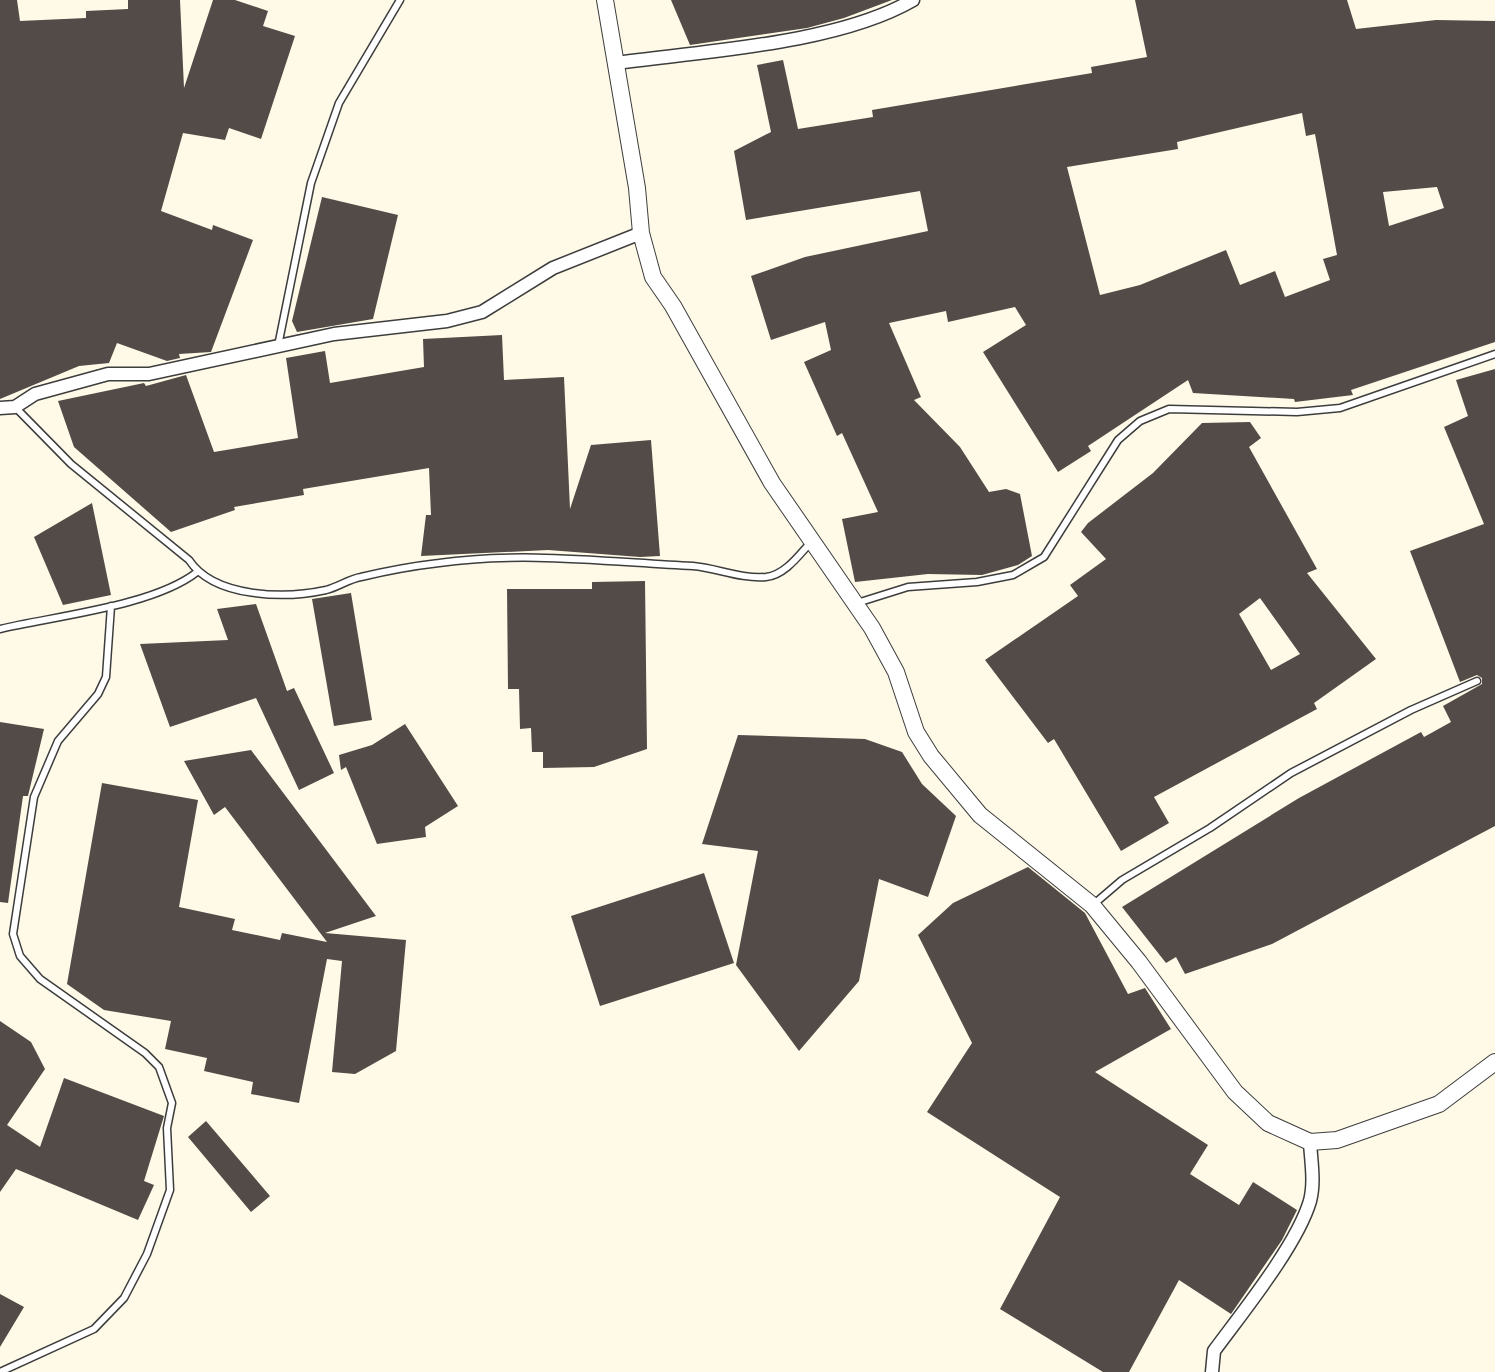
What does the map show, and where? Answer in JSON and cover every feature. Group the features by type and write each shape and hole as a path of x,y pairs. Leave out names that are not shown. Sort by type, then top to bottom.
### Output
{"street":[{"path":"605,0 637,188 641,233 653,277 673,306 772,483 855,603 895,672 916,732 931,756 980,814 1093,905 1139,962 1235,1092 1268,1123 1310,1142 1337,1140 1438,1104 1495,1062"},
{"path":"616,63 740,47 829,31 870,22 913,0"},
{"path":"0,408 15,407 35,394 108,374 149,374 334,334 447,321 482,312 553,268 641,233"},
{"path":"1212,1372 1214,1351 1294,1236 1310,1201 1313,1175 1310,1142"}],"lane":[{"path":"278,346 311,183 339,103 400,0"},
{"path":"855,603 908,587 977,582 1013,575 1044,556 1118,440 1140,421 1169,409 1297,412 1340,408 1495,354"},
{"path":"15,407 71,464 189,560 197,572 220,584 251,592 288,594 327,590 358,577 439,562 486,558 697,567 760,577 787,568 812,541"},
{"path":"0,629 111,606 181,585 197,572"},
{"path":"0,1372 94,1329 124,1298 147,1254 170,1190 167,1128 172,1103 159,1067 136,1046 40,979 20,956 13,934 34,797 58,741 98,694 106,677 111,606"},
{"path":"1093,905 1122,880 1210,828 1291,773 1411,710 1477,681"}],"building":[{"path":"0,0 17,0 20,21 86,18 86,11 128,9 128,0 180,0 184,88 213,0 235,0 268,11 263,26 295,36 261,139 229,128 225,140 183,133 161,211 212,230 213,225 253,240 211,352 179,354 180,358 167,361 117,343 109,363 79,366 0,399"},
{"path":"671,0 892,0 807,28 690,45"},
{"path":"1135,0 1347,0 1356,29 1436,20 1495,21 1495,342 1351,390 1353,395 1295,402 1294,399 1193,393 1188,380 1088,446 1091,451 1058,472 983,352 1026,325 1015,307 948,322 946,311 889,323 921,397 914,400 960,447 989,492 1006,489 1020,494 1032,556 1018,565 982,575 928,574 855,582 842,519 878,512 842,433 837,436 804,362 831,350 825,322 771,340 751,276 805,257 928,231 920,191 746,220 734,151 771,132 757,65 783,60 798,129 873,117 872,110 1092,73 1091,67 1147,57","holes":["1302,113 1306,136 1315,134 1337,255 1323,259 1330,280 1285,297 1275,271 1240,285 1226,250 1140,285 1100,295 1067,167 1178,149 1177,142","1437,187 1444,208 1389,226 1383,192"]},
{"path":"322,197 398,215 373,319 297,332 292,321"},
{"path":"502,335 504,380 564,377 570,509 591,445 651,440 660,556 548,550 421,556 426,515 431,515 429,468 303,489 304,495 234,507 235,510 171,532 74,447 58,401 144,383 146,386 186,375 214,452 298,438 286,358 325,351 330,383 424,367 423,339"},
{"path":"1495,369 1495,826 1272,944 1185,974 1176,957 1166,963 1122,907 1299,798 1421,732 1424,737 1451,722 1443,706 1482,684 1482,678 1477,675 1460,682 1410,551 1484,524 1444,427 1468,416 1456,380"},
{"path":"1250,422 1261,438 1249,447 1317,569 1307,573 1376,659 1314,703 1317,709 1154,797 1169,823 1121,851 1054,739 1048,743 985,660 1078,596 1070,585 1106,559 1081,532 1088,523 1153,473 1202,423","holes":["1260,598 1300,654 1271,670 1239,614"]},
{"path":"92,503 111,595 63,605 34,537"},
{"path":"645,581 647,749 594,767 543,768 543,752 532,752 531,728 520,729 519,689 508,689 507,589 592,589 592,582"},
{"path":"351,593 372,720 334,726 312,599"},
{"path":"256,604 287,691 294,688 334,773 299,790 256,698 170,727 140,644 228,640 217,609"},
{"path":"0,722 44,729 28,796 23,796 8,903 0,902"},
{"path":"405,724 458,806 425,827 426,837 377,844 346,767 341,770 339,755 372,745"},
{"path":"738,735 865,739 902,752 922,784 956,816 928,897 879,879 859,981 799,1051 736,965 758,851 702,844"},
{"path":"251,750 376,916 325,933 406,940 396,1051 355,1074 332,1072 342,961 327,959 299,1103 251,1094 253,1082 204,1071 207,1058 165,1049 171,1021 104,1010 67,984 102,783 198,800 179,907 235,919 232,930 280,940 282,933 327,942 225,807 214,815 184,761"},
{"path":"1028,867 1085,913 1128,994 1145,988 1171,1029 1095,1072 1208,1145 1190,1174 1239,1205 1253,1182 1297,1210 1282,1240 1231,1314 1179,1280 1129,1372 1103,1372 1000,1309 1060,1197 927,1112 972,1043 918,935 953,903"},
{"path":"704,873 734,963 600,1006 571,916"},
{"path":"0,1021 31,1042 45,1069 7,1125 40,1147 64,1078 164,1116 144,1181 154,1185 138,1220 16,1169 0,1192"},
{"path":"206,1121 270,1196 251,1212 188,1137"},
{"path":"0,1294 24,1307 0,1347"}]}
